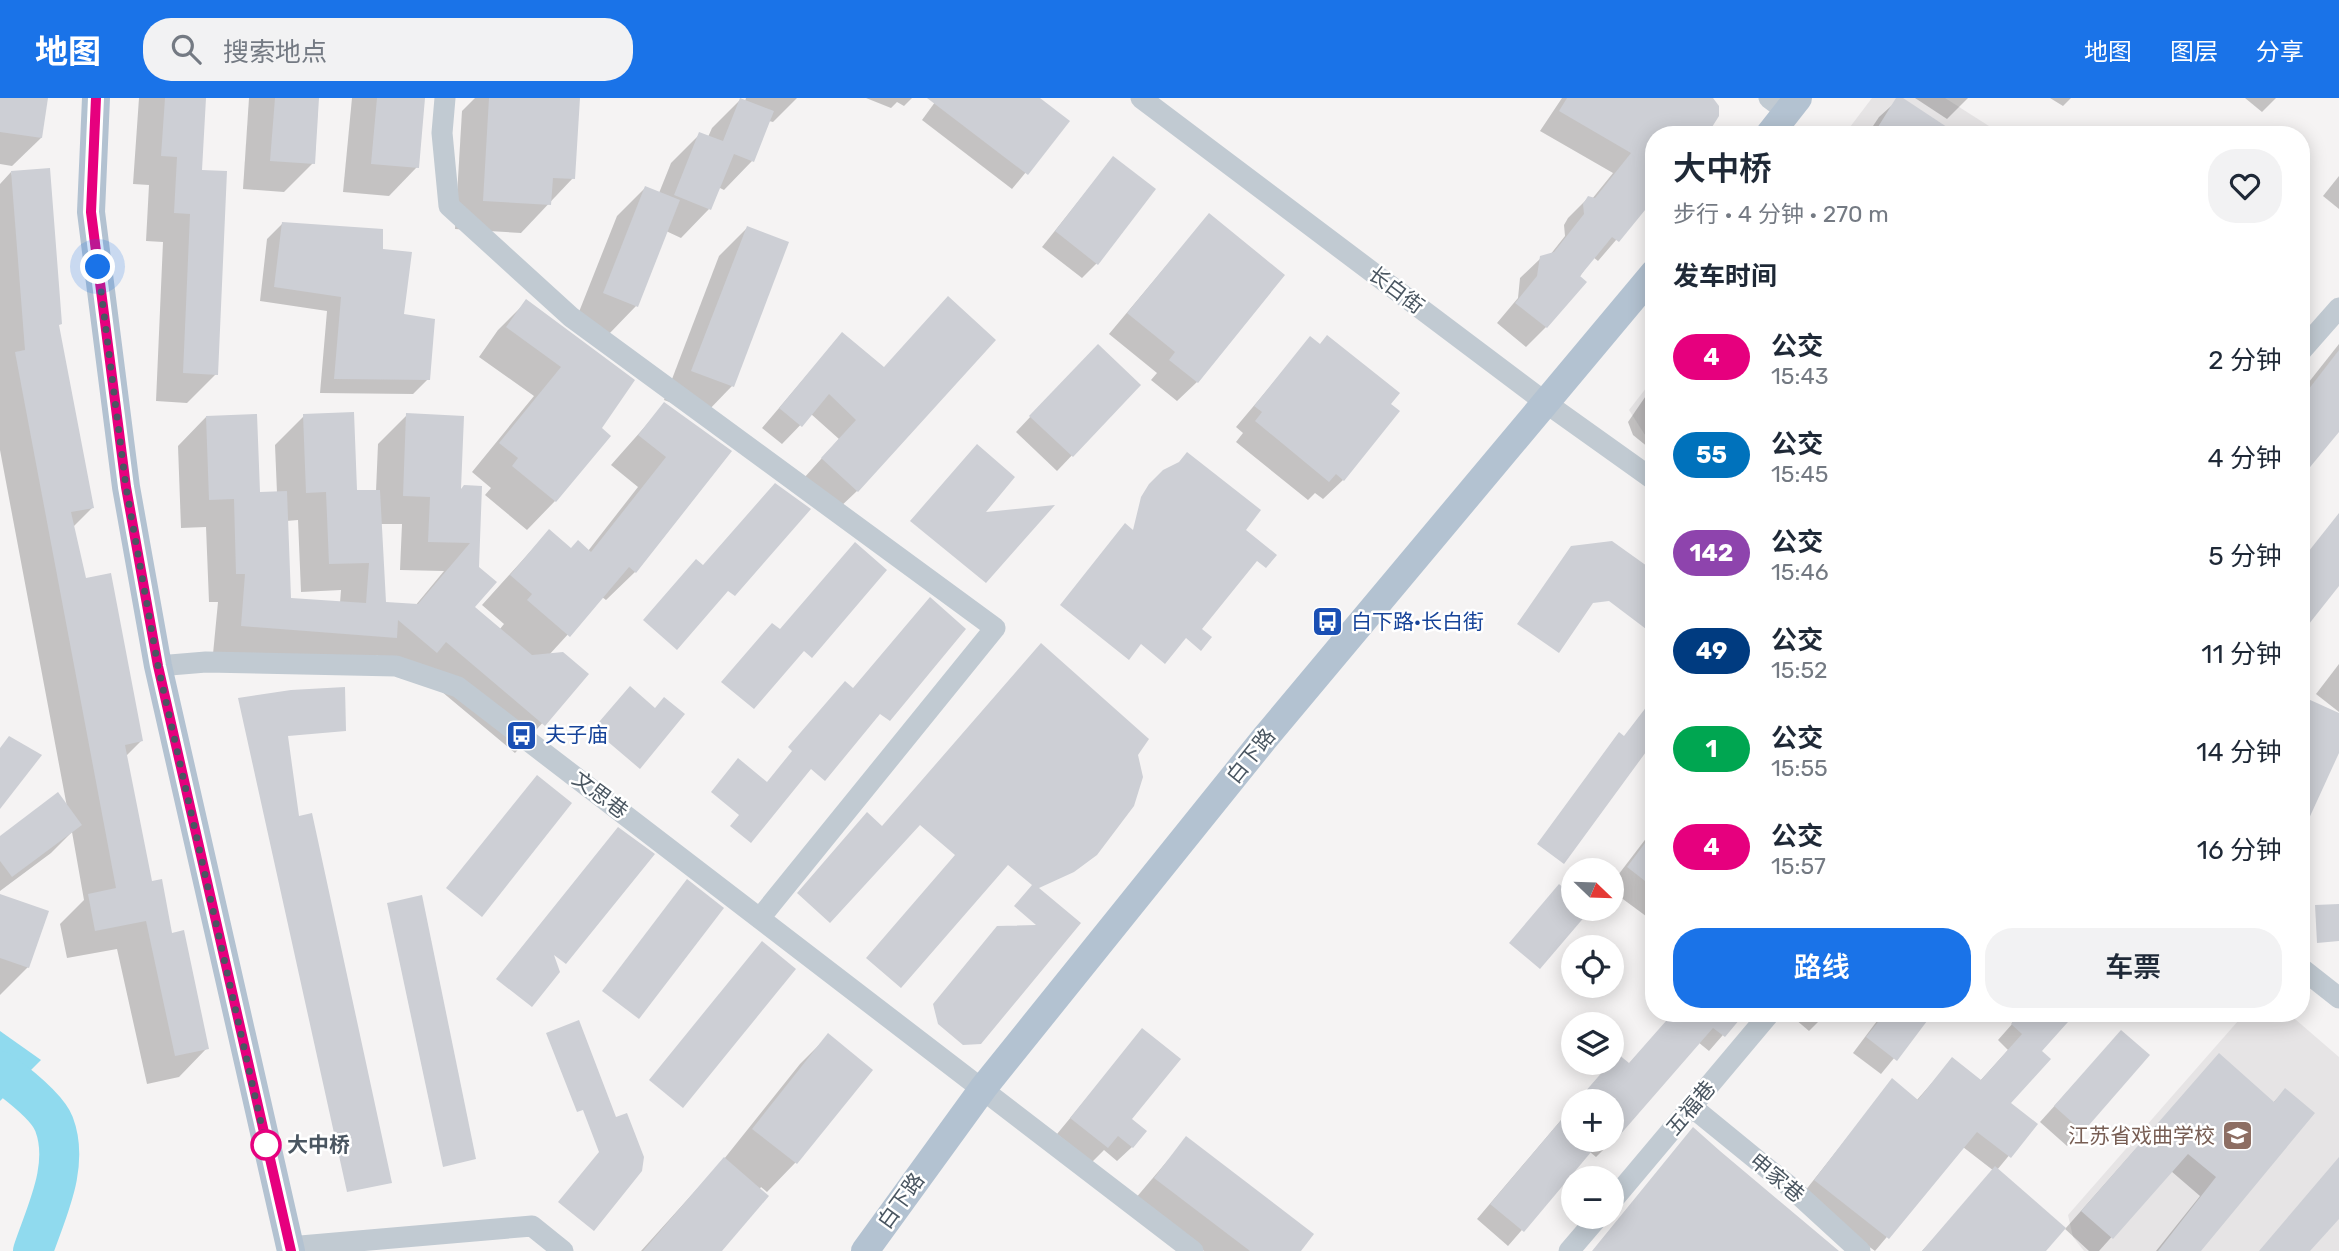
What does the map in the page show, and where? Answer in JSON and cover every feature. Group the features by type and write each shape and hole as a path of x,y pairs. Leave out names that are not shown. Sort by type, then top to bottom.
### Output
{"main road":[{"path":"96,98 91,212 126,487 158,666 290,1249"},
{"path":"1774,126 1785,103"},
{"name":"白下路","path":"865,1251 984,1087 1264,740 1645,284"}],"street":[{"path":"445,98 442,133 449,206 571,317 995,628 760,918"},
{"name":"长白街","path":"1141,98 1645,474"},
{"path":"2310,341 2339,307"},
{"name":"文思巷","path":"158,666 206,662 396,666 458,687 984,1087 1194,1251"},
{"path":"2310,975 2339,998"},
{"name":"五福巷","path":"1624,1187 1763,1022"},
{"name":"申家巷","path":"1692,1107 1789,1186 1860,1251"},
{"path":"290,1249 532,1226 563,1251"},
{"path":"1569,1251 1588,1229"}],"shaded area":[{"path":"1872,98 1945,98 1989,126 1851,126"},
{"path":"1645,390 1645,435 1629,410"},
{"name":"江苏省戏曲学校","path":"2237,1022 2298,1022 2339,1057 2339,1251 2084,1251 2073,1237 2068,1215"}],"water":[{"path":"0,1031 41,1060 0,1101"}],"building":[{"path":"0,98 48,98 42,138 0,132"},
{"path":"165,98 206,98 202,170 227,171 218,375 183,373 190,214 174,213 177,157 161,156"},
{"path":"275,98 319,98 315,164 270,161"},
{"path":"377,98 425,98 419,168 371,164"},
{"path":"489,98 580,98 575,179 553,178 551,205 483,201"},
{"path":"740,98 774,111 754,162 734,154 711,210 674,195 699,132 723,141"},
{"path":"927,98 1040,98 1070,121 1028,175"},
{"path":"1567,98 1713,98 1719,106 1719,116 1713,126 1645,126 1645,210 1619,242 1612,237 1580,276 1587,282 1547,328 1515,303 1537,276 1540,256 1554,252 1584,214 1583,204 1588,196 1595,198 1631,153 1559,111"},
{"path":"1896,98 1903,98 1945,126 1879,126"},
{"path":"1113,156 1156,189 1098,265 1055,231"},
{"path":"50,168 62,324 59,325 94,508 71,512 86,578 111,573 143,741 125,745 152,881 162,879 172,933 184,930 209,1049 175,1056 146,921 95,931 88,894 116,888 15,352 25,350 11,171"},
{"path":"645,186 680,200 638,307 603,293"},
{"path":"1209,213 1285,275 1198,383 1169,360 1175,352 1127,313"},
{"path":"282,222 383,229 383,249 412,252 404,314 435,319 430,380 334,379 341,297 274,287"},
{"path":"747,226 789,242 734,387 691,371"},
{"path":"948,296 996,340 858,492 821,458 856,420 829,394 802,427 779,408 842,332 884,367"},
{"path":"526,299 635,380 602,428 611,436 556,502 512,466 518,458 499,443 561,367 506,327"},
{"path":"1327,335 1400,393 1391,404 1400,411 1344,481 1336,474 1329,482 1255,421 1262,412 1254,406 1310,336 1320,344"},
{"path":"1098,344 1141,385 1073,457 1029,416"},
{"path":"2339,350 2339,432 2310,467 2310,387"},
{"path":"664,402 732,451 636,573 629,567 570,637 527,600 532,594 510,575 549,529 571,548 578,540 591,552 666,457 638,435"},
{"path":"354,412 357,490 380,490 386,602 418,604 470,543 428,542 430,497 403,496 406,413 464,416 461,489 464,485 482,486 479,567 497,582 475,607 532,655 563,652 589,674 545,726 446,642 437,653 398,620 397,638 241,626 245,574 236,574 234,499 209,500 206,416 257,414 260,492 287,491 291,598 366,603 369,563 329,564 326,492 306,493 303,414"},
{"path":"977,444 1015,477 986,512 1055,505 986,583 910,521"},
{"path":"1187,452 1261,510 1246,530 1277,555 1266,568 1257,561 1202,629 1212,637 1201,651 1186,638 1165,664 1141,644 1129,660 1060,605 1125,523 1133,530 1141,497 1149,484 1163,470 1179,462"},
{"path":"775,483 811,509 735,596 728,591 677,650 643,620 696,559 703,565"},
{"path":"2339,513 2339,586 2310,623 2310,550"},
{"path":"1612,541 1645,565 1645,628 1609,601 1593,603 1559,653 1517,624 1571,546"},
{"path":"855,542 887,570 812,658 804,651 754,709 721,682 772,623 780,629"},
{"path":"930,597 966,629 890,721 880,714 825,781 811,769 751,843 730,826 739,815 711,792 738,758 767,782 792,751 788,747 845,681 853,688"},
{"path":"1041,643 1149,739 1138,755 1143,777 1134,806 1097,855 1074,872 1039,888 1081,923 981,1044 963,1045 938,1024 933,1004 997,926 1036,925 1014,906 1032,885 1008,865 901,988 866,958 955,855 920,825 830,923 797,893 867,812 882,826"},
{"path":"630,686 655,708 664,697 685,714 640,769 593,729"},
{"path":"345,687 346,731 288,736 299,816 312,813 392,1183 347,1192 238,698 291,690"},
{"path":"2310,700 2339,713 2339,753 2310,816"},
{"path":"1645,709 1645,753 1568,858 1561,858 1561,862 1537,844 1619,732 1624,736"},
{"path":"9,736 42,755 0,809 0,748"},
{"path":"537,775 572,803 482,917 446,888"},
{"path":"58,792 82,825 12,877 0,861 0,836"},
{"path":"618,827 655,854 566,964 554,955 560,972 532,1007 496,979"},
{"path":"1645,843 1645,881 1627,867"},
{"path":"687,879 724,908 639,1019 602,991"},
{"path":"1559,884 1561,886 1561,921 1581,921 1569,935 1561,935 1561,944 1540,969 1509,943"},
{"path":"0,894 49,911 29,968 0,958"},
{"path":"422,895 476,1159 443,1167 387,903"},
{"path":"2339,904 2339,941 2317,943 2315,905"},
{"path":"762,941 796,969 683,1108 649,1080"},
{"path":"579,1020 616,1117 627,1113 644,1157 642,1171 594,1231 558,1202 599,1152 583,1110 577,1112 546,1033"},
{"path":"1665,1022 1738,1022 1725,1037 1713,1028 1624,1130 1624,1089 1587,1089 1600,1075 1624,1075 1624,1059 1629,1063"},
{"path":"1878,1022 1926,1022 1897,1061 1866,1037"},
{"path":"2068,1022 2042,1051 2051,1059 2011,1103 2038,1124 2011,1158 1977,1132 1889,1239 1814,1180 1892,1078 1918,1100 1952,1057 1981,1080 2022,1034 2011,1024"},
{"path":"1142,1028 1181,1059 1132,1119 1147,1131 1133,1148 1118,1136 1108,1148 1070,1118"},
{"path":"2121,1030 2150,1055 2083,1132 2054,1106"},
{"path":"828,1033 873,1070 797,1164 752,1129"},
{"path":"2219,1053 2274,1102 2285,1088 2315,1113 2201,1251 2158,1251 2216,1177 2188,1154 2113,1239 2081,1211"},
{"path":"1561,1120 1561,1152 1591,1152 1579,1166 1561,1166 1561,1188 1524,1232 1490,1204"},
{"path":"1693,1127 1839,1251 1592,1251 1610,1229 1624,1229 1624,1212"},
{"path":"1186,1136 1314,1234 1301,1251 1250,1251 1154,1178"},
{"path":"724,1157 769,1196 722,1251 643,1251"},
{"path":"2339,1157 2339,1219 2310,1251 2259,1251"},
{"path":"1995,1166 2066,1228 2046,1251 1922,1251"}],"waterway":[{"path":"0,1071 45,1110 54,1124 58,1140 58,1172 50,1205 33,1251"}],"bus line":[{"name":"4","path":"96,98 91,212 126,487 158,666 291,1251"}],"place":[{"name":"白下路·长白街","path":"1328,622"},
{"name":"夫子庙","path":"522,735"},
{"name":"江苏省戏曲学校","path":"2238,1136"},
{"name":"大中桥","path":"266,1145"}],"route":[{"path":"98,267 126,487 158,666 266,1145"}]}
